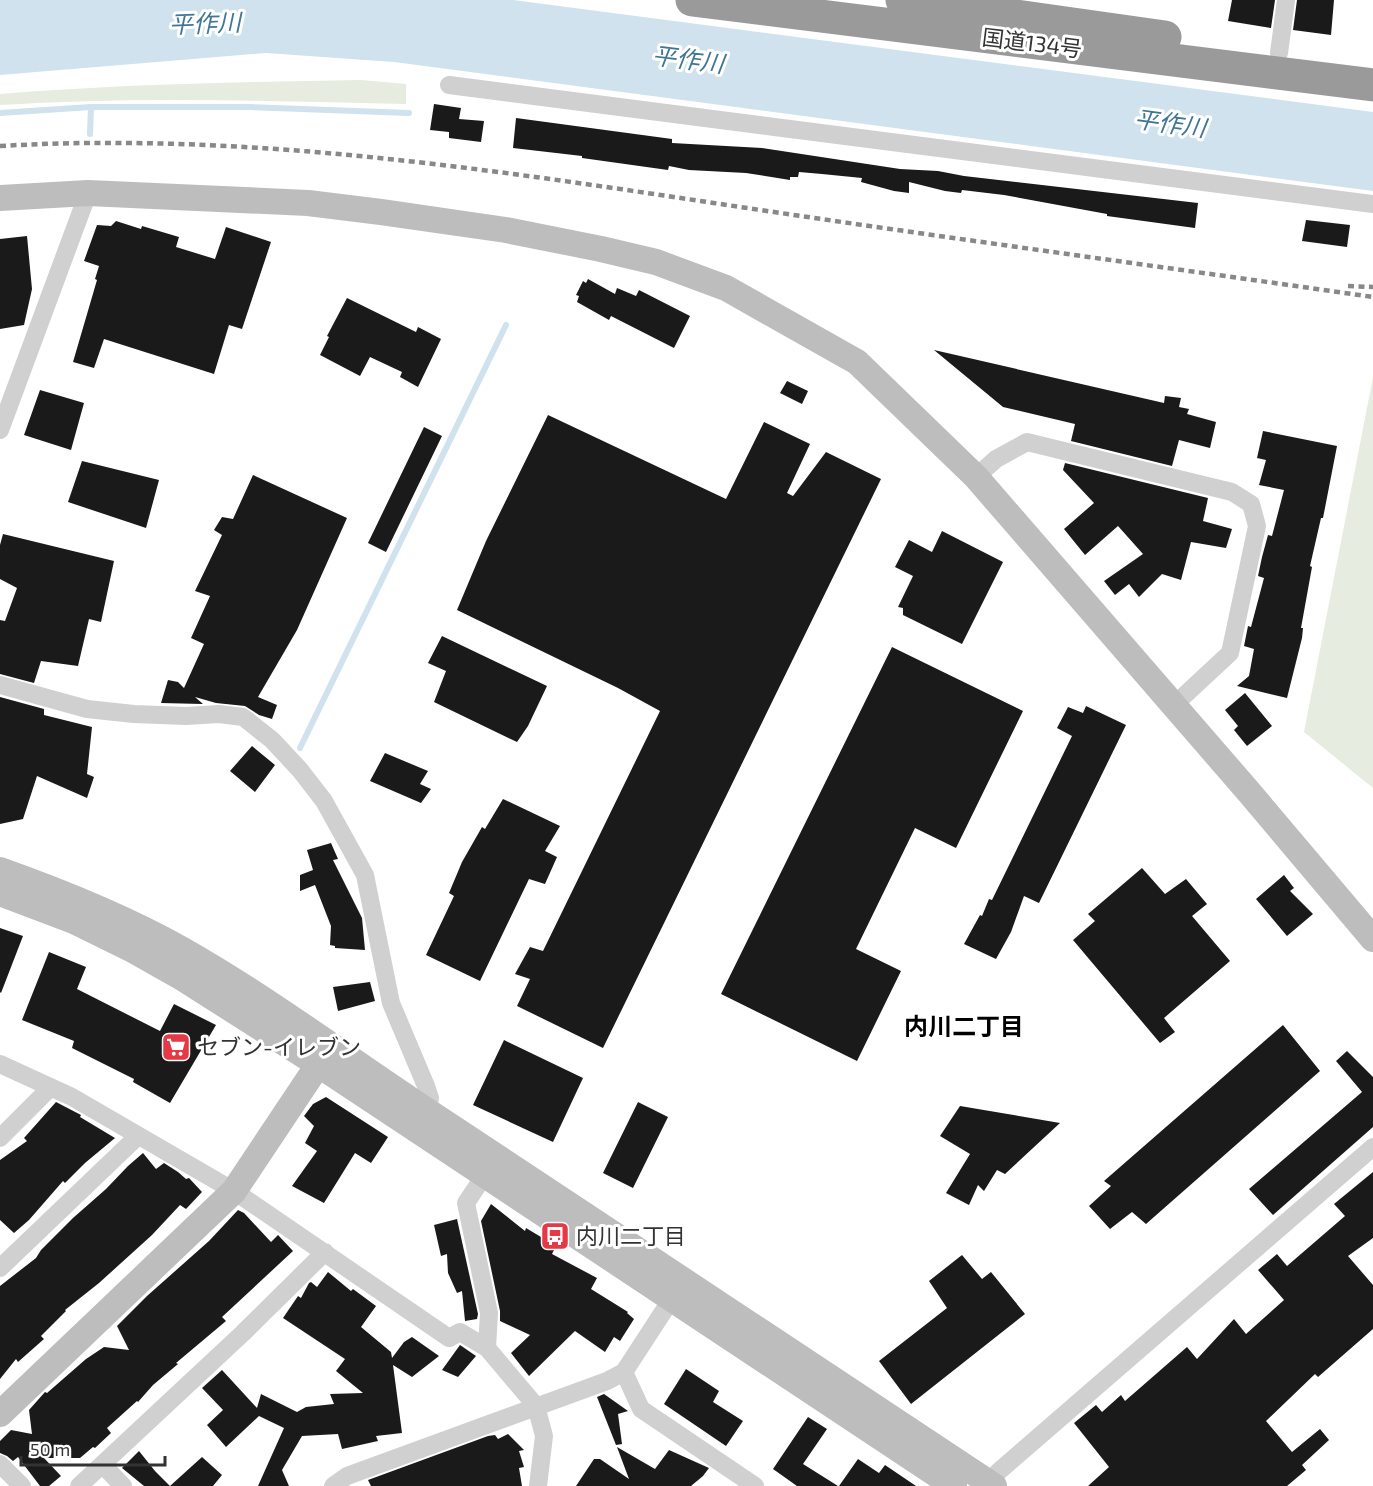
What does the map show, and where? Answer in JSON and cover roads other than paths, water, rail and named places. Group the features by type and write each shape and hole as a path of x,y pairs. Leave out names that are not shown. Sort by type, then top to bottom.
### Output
{"highway":[{"name":"国道134号","path":"902,0 1042,21 1373,64"},
{"name":"国道134号","path":"707,1 1042,21 1373,85"}],"street":[{"path":"1279,53 1286,0"},
{"path":"449,85 1373,204"},
{"path":"0,430 88,193"},
{"path":"0,198 88,193 319,205 506,230 601,249 656,262 726,288 857,362 976,477 1373,939"},
{"path":"976,477 996,459 1028,442 1232,492 1251,504 1257,526 1230,653 1173,706"},
{"path":"0,685 87,709 134,714 186,716 219,714 243,717 272,740 300,770 324,801 364,875 391,1002 430,1098 427,1111"},
{"path":"0,870 88,904 181,949 248,989 325,1055 677,1289 990,1485 998,1472 1373,1147"},
{"path":"0,893 74,921 131,949 427,1111 490,1165"},
{"path":"0,1414 234,1191 325,1055"},
{"path":"0,1064 72,1097 234,1191 449,1338 460,1332 487,1348 536,1406 544,1436 538,1486"},
{"path":"0,1138 51,1087"},
{"path":"0,1268 138,1136"},
{"path":"487,1348 489,1313 466,1203 490,1165"},
{"path":"79,1486 104,1465 325,1252"},
{"path":"333,1486 347,1476 607,1381 624,1372 677,1289"},
{"path":"677,1289 954,1486"},
{"path":"624,1372 641,1409 755,1486"},
{"path":"0,1464 22,1486"},
{"path":"104,1465 123,1486"}],"water":[{"name":"平作川","path":"0,0 513,0 1373,112 1373,191 394,62 266,53 0,75"}],"waterway":[{"path":"0,113 91,107 250,107 409,113"},
{"path":"90,134 91,107"},
{"path":"300,748 506,325"}],"railway":[{"path":"0,146 97,143 193,144 385,159 576,183 1373,297"},
{"path":"1348,286 1373,287"}],"place":[{"name":"セブン-イレブン","path":"176,1047"},
{"name":"内川二丁目","path":"555,1236"}],"district":[{"name":"内川二丁目","path":"964,1027"}]}
